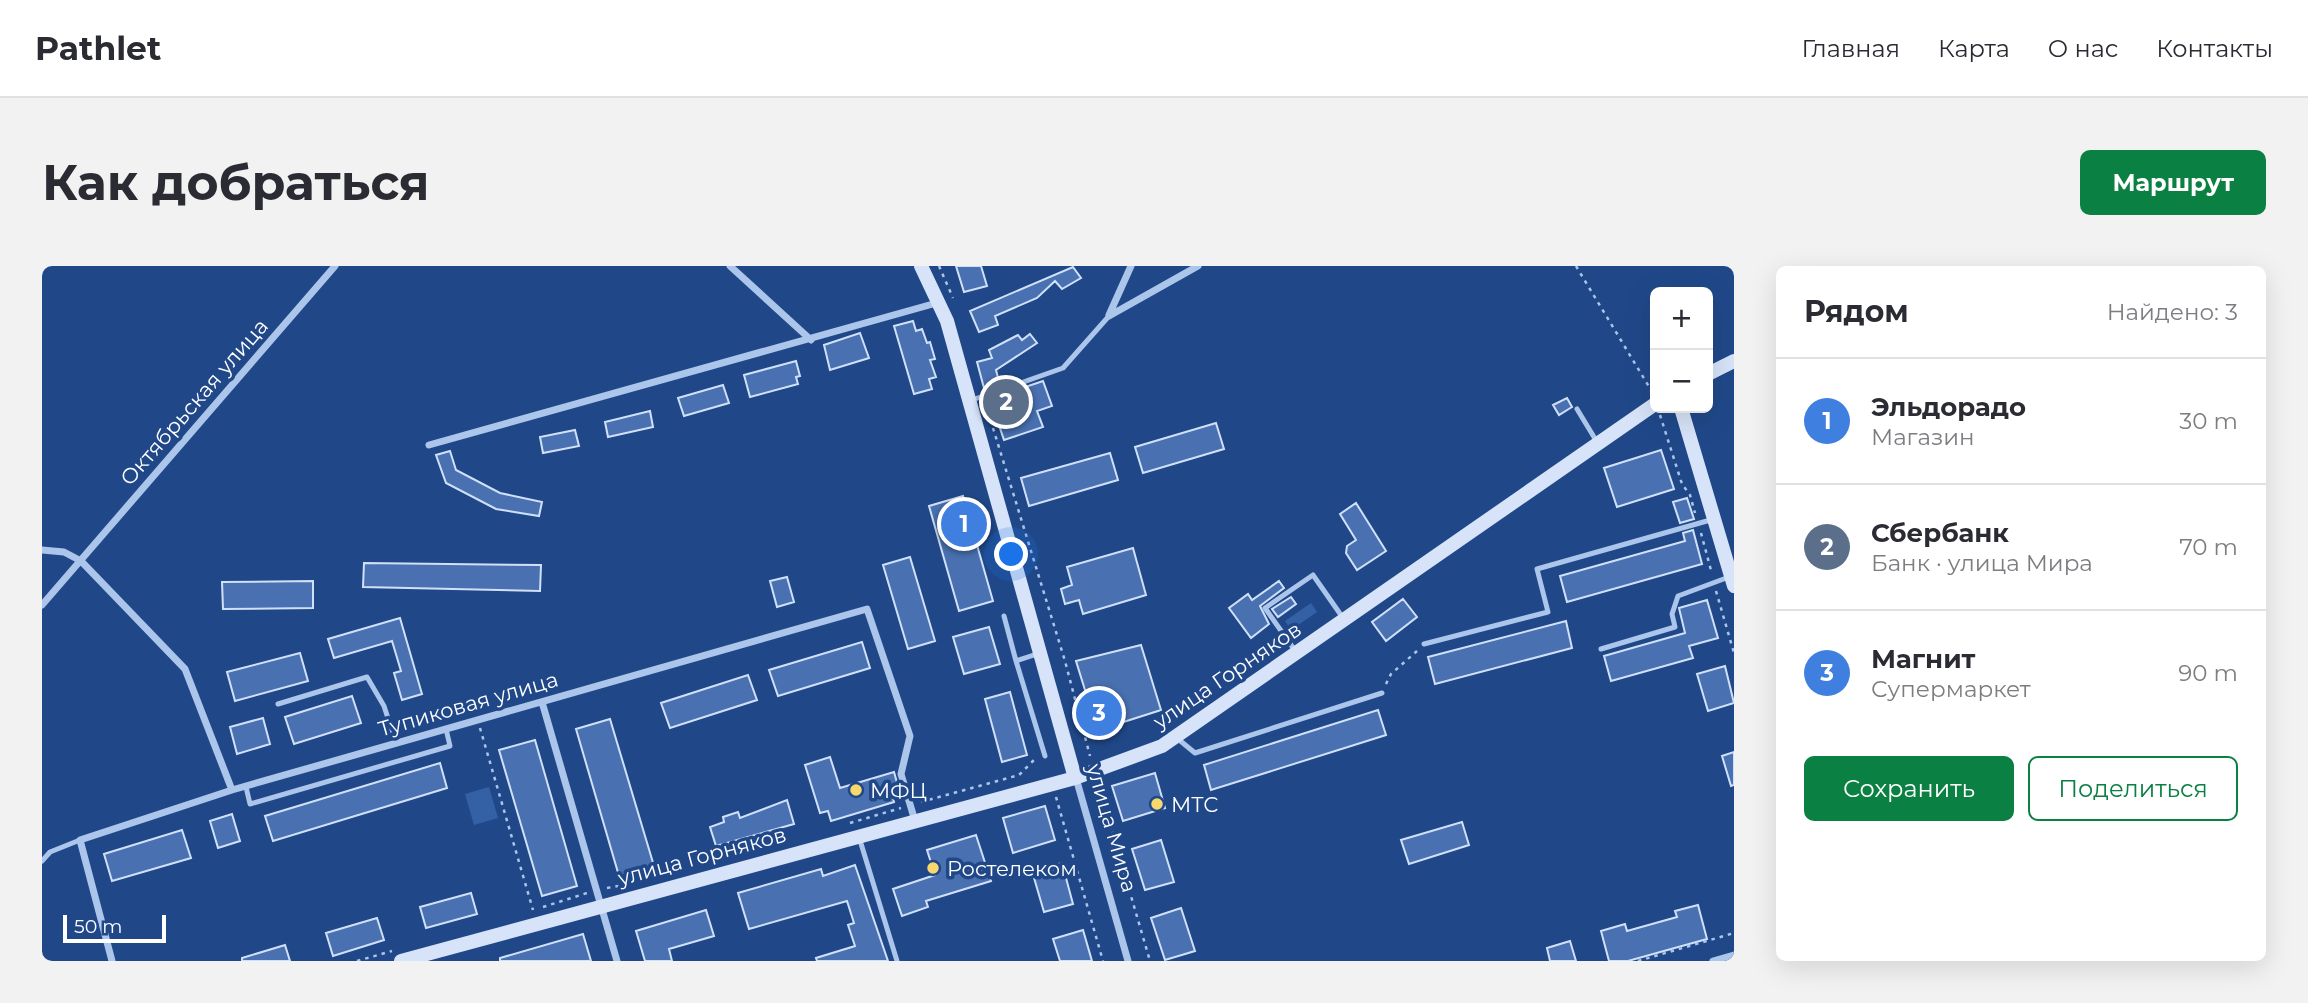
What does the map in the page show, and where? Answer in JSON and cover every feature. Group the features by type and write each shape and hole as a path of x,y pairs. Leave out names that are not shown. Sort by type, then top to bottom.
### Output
{"main road":[{"name":"улица Мира","path":"921,266 947,300 969,402 1075,778"},
{"path":"1713,372 1734,361"},
{"name":"улица Горняков","path":"401,961 601,904 1075,778 1162,746 1345,621 1650,405"},
{"path":"1682,413 1733,579"}],"street":[{"name":"Октябрьская улица","path":"42,605 335,266"},
{"path":"730,266 811,340"},
{"path":"1109,316 1130,266"},
{"path":"1109,316 1198,266"},
{"path":"429,445 947,300"},
{"path":"42,550 64,552 80,561 185,669 232,790"},
{"name":"Тупиковая улица","path":"80,840 232,790 867,608 910,736 901,774 915,821"},
{"path":"542,702 617,961"},
{"name":"улица Мира","path":"1075,778 1128,961"},
{"path":"80,840 112,961"},
{"path":"1713,961 1734,955"}],"lane":[{"path":"969,402 1063,368 1109,316"},
{"path":"1577,408 1597,442"},
{"path":"1424,644 1548,612 1537,569 1714,519"},
{"path":"1297,654 1265,608 1312,575 1345,621"},
{"path":"1601,649 1675,627 1672,614 1678,597 1733,579"},
{"path":"1004,616 1045,757"},
{"path":"1016,660 1040,653"},
{"path":"278,704 367,677 384,706 396,743"},
{"path":"1176,737 1195,753 1382,693"},
{"path":"246,787 250,804 450,746 446,729"},
{"path":"859,837 897,961"},
{"path":"42,861 50,852 80,840"}],"path":[{"path":"939,266 947,300"},
{"path":"1576,266 1637,362 1650,390"},
{"path":"991,421 1065,661 1150,961"},
{"path":"1382,693 1391,674 1424,644"},
{"path":"478,720 533,909"},
{"path":"1052,784 1103,961"},
{"path":"1638,961 1734,933"}],"shaded area":[{"path":"1311,603 1317,612 1291,630 1285,621"},
{"path":"489,787 498,818 474,825 465,794"}],"building":[{"path":"956,266 981,266 987,286 964,292"},
{"path":"1073,267 1081,278 1062,289 1055,281 1037,298 995,316 998,325 979,332 970,311"},
{"path":"913,321 916,331 922,329 927,343 930,342 935,359 930,360 936,377 929,379 932,389 914,394 894,326"},
{"path":"860,333 869,358 830,370 824,345"},
{"path":"1030,334 1037,343 996,370 1000,385 984,388 977,362 992,358 989,350 1018,335 1022,340"},
{"path":"796,361 800,376 796,377 798,384 750,397 744,375"},
{"path":"1043,381 1052,406 1037,411 1043,427 1004,440 990,399"},
{"path":"723,385 729,403 684,416 678,398"},
{"path":"1567,398 1572,407 1559,415 1553,405"},
{"path":"650,411 653,427 608,437 605,422"},
{"path":"1216,423 1224,449 1143,473 1135,447"},
{"path":"575,430 579,446 543,453 540,437"},
{"path":"1661,450 1674,489 1617,507 1604,468"},
{"path":"450,451 456,470 500,493 542,502 539,516 496,509 446,483 436,455"},
{"path":"1110,453 1118,480 1029,506 1021,478"},
{"path":"963,496 993,601 959,611 929,506"},
{"path":"1687,498 1694,519 1680,523 1673,502"},
{"path":"1356,503 1386,551 1357,570 1346,553 1347,546 1356,540 1340,514"},
{"path":"1693,530 1702,564 1567,602 1560,576 1685,541 1683,533"},
{"path":"1133,548 1146,595 1083,614 1079,600 1065,604 1061,589 1072,585 1067,567"},
{"path":"910,557 935,641 908,649 883,565"},
{"path":"364,563 541,565 540,591 363,587"},
{"path":"787,577 794,602 777,607 770,581"},
{"path":"313,581 313,608 223,609 222,582"},
{"path":"1279,581 1284,588 1260,606 1269,624 1251,638 1229,608 1248,594 1252,600"},
{"path":"1291,597 1296,604 1278,617 1272,609"},
{"path":"1403,599 1417,617 1386,641 1372,622"},
{"path":"1707,600 1718,638 1689,646 1693,658 1611,681 1604,656 1685,633 1679,608"},
{"path":"400,618 422,694 402,700 394,673 401,671 392,641 334,658 328,639"},
{"path":"1566,621 1572,648 1435,684 1428,657"},
{"path":"989,627 1000,664 964,674 953,637"},
{"path":"862,642 870,668 778,696 769,670"},
{"path":"1141,645 1161,710 1086,734 1082,720 1093,716 1076,661"},
{"path":"300,653 308,681 235,701 227,672"},
{"path":"1725,666 1734,703 1708,711 1697,674"},
{"path":"748,675 757,700 670,728 661,703"},
{"path":"1010,692 1027,755 1002,762 985,699"},
{"path":"352,696 361,723 294,744 285,717"},
{"path":"1378,710 1386,735 1211,790 1204,765"},
{"path":"263,718 270,744 237,754 230,727"},
{"path":"610,719 654,866 619,876 576,729"},
{"path":"535,740 577,886 542,896 499,750"},
{"path":"1734,752 1734,785 1731,786 1722,756"},
{"name":"МФЦ","path":"830,757 840,788 894,772 900,793 892,795 894,802 831,821 828,811 820,813 805,765"},
{"path":"440,763 447,788 273,841 265,816"},
{"path":"1155,773 1165,808 1123,821 1112,786"},
{"path":"787,800 794,824 716,846 710,827 724,822 723,817 738,812 740,818"},
{"path":"1045,806 1055,840 1013,853 1003,818"},
{"path":"232,814 240,841 218,848 210,821"},
{"path":"1462,822 1469,845 1409,864 1401,840"},
{"path":"182,830 191,858 112,881 104,854"},
{"path":"976,835 991,881 926,901 928,907 902,916 893,889 935,875 927,850"},
{"path":"1161,840 1174,882 1145,890 1132,849"},
{"path":"1062,863 1073,904 1044,912 1032,871"},
{"path":"855,865 888,961 817,961 816,958 855,946 848,925 854,923 847,901 749,929 738,893 821,869 823,876"},
{"path":"471,893 477,914 426,928 420,907"},
{"path":"1698,905 1707,939 1628,961 1609,961 1601,931 1625,924 1627,931 1677,917 1675,911"},
{"path":"1181,908 1195,951 1165,960 1151,918"},
{"path":"706,910 714,936 669,949 672,961 645,961 636,931"},
{"path":"377,918 384,940 333,956 326,933"},
{"path":"1083,930 1092,961 1060,961 1053,939"},
{"path":"583,934 591,961 500,961 500,958"},
{"path":"1570,941 1576,961 1550,961 1547,948"},
{"path":"285,945 290,961 242,961 242,958"}],"place":[{"name":"Сбербанк","path":"1006,402"},
{"name":"Эльдорадо","path":"964,524"},
{"name":"Магнит","path":"1099,713"},
{"name":"МФЦ","path":"856,790"},
{"name":"МТС","path":"1157,804"},
{"name":"Ростелеком","path":"933,868"}]}
